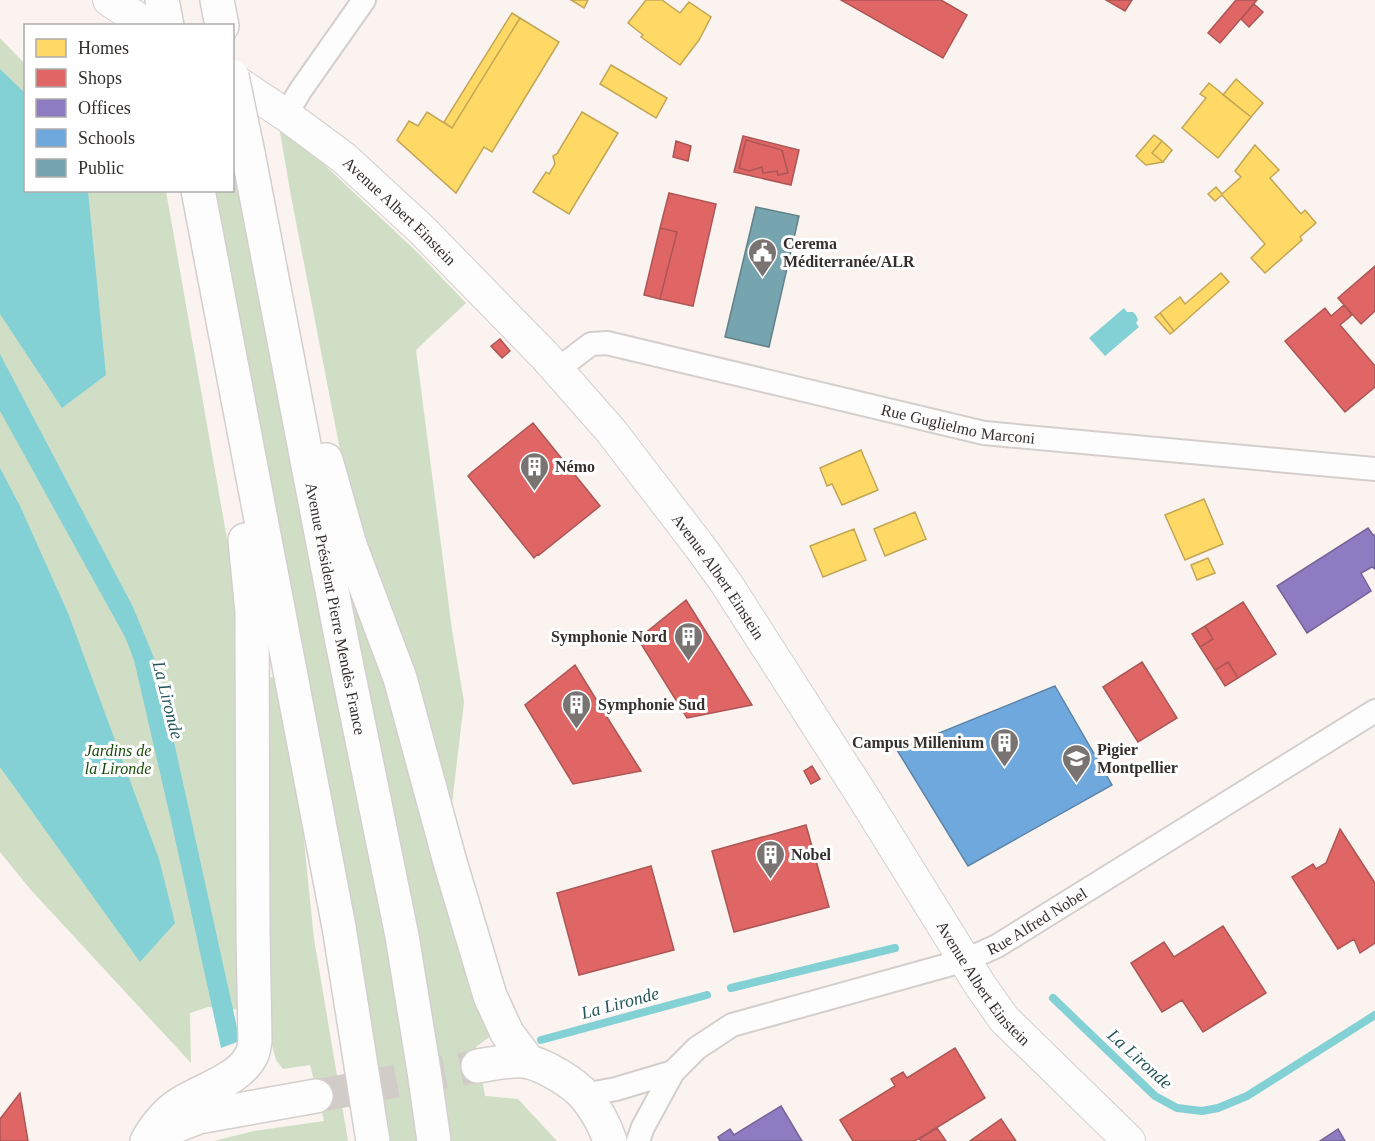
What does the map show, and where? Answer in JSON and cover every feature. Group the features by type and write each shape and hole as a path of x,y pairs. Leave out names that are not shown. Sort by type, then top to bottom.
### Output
{"main road":[{"path":"109,0 146,24"},
{"path":"162,0 166,24"},
{"path":"217,0 222,24"},
{"name":"Avenue Albert Einstein","path":"234,79 344,158 413,222 558,369 631,456 726,583 980,985 1005,1019 1129,1141"},
{"name":"Avenue Président Pierre Mendès France","path":"234,87 343,649 402,936 434,1141"},
{"path":"198,192 339,927 373,1141"},
{"path":"298,418 320,437 350,545 400,678 450,862 490,996 507,1033 528,1061"},
{"path":"149,1141 153,1130 166,1115 183,1101 217,1086 246,1065 253,1054 255,1041 252,612 244,521 257,504"},
{"path":"478,1066 528,1061 557,1074 584,1095 610,1141"},
{"path":"149,1141 163,1131 198,1117 316,1096"}],"street":[{"path":"286,115 300,91 364,0"},
{"name":"Rue Guglielmo Marconi","path":"558,369 591,344 607,343 984,433 1375,469"},
{"name":"Rue Alfred Nobel","path":"638,1141 643,1127 673,1072 698,1048 732,1025 966,960 998,946 1375,711"},
{"name":"Rue Alfred Nobel","path":"584,1095 616,1089 673,1072"}],"green space":[{"name":"Jardins de la Lironde","path":"0,38 24,63 24,192 166,192 234,579 236,828 242,1010 208,1007 190,1013 191,1063 30,889 0,852"},
{"path":"278,121 419,254 466,303 416,350 452,630 464,702 452,804 350,502"},
{"path":"234,155 405,1045 418,1141 391,1141 376,1049 213,192 234,192"},
{"path":"350,580 385,670 496,1032 476,1047 485,1096 518,1099 557,1141 451,1141 448,1112 430,1015 344,582"},
{"path":"275,677 301,811 314,939 348,1141 214,1141 254,1131 324,1121 310,1065 283,1069 276,1060 270,1038 264,678"}],"water":[{"path":"0,69 24,92 24,192 88,192 106,375 62,408 0,314"},
{"path":"1124,308 1127,312 1133,312 1136,315 1138,320 1136,323 1139,327 1105,356 1089,338"},
{"path":"0,354 133,607 154,658 240,1041 221,1048 134,660 125,637 0,411"},
{"path":"0,468 20,506 68,613 159,859 175,923 140,962 0,767"}],"building: Homes":[{"path":"571,0 588,0 584,8"},
{"path":"646,0 662,0 680,13 689,2 711,17 699,40 680,65 641,37 643,35 628,23"},
{"path":"512,13 520,18 452,128 444,122"},
{"path":"520,18 559,42 492,152 484,147 456,193 397,140 409,121 418,126 427,112 452,128"},
{"path":"611,65 667,98 656,118 600,84"},
{"path":"1236,79 1263,103 1251,117 1223,95"},
{"path":"1209,83 1251,117 1218,158 1182,128 1206,98 1200,94"},
{"path":"582,112 618,133 569,214 533,192 546,172 549,174 555,164 553,156 558,153"},
{"path":"1154,135 1162,141 1152,153 1163,162 1146,165 1136,156"},
{"path":"1162,141 1172,150 1163,162 1152,153"},
{"path":"1255,145 1279,170 1270,178 1301,214 1305,210 1316,223 1300,237 1302,240 1265,273 1251,258 1265,244 1222,195 1215,201 1208,194 1216,187 1222,194 1241,177 1235,171"},
{"path":"1221,273 1229,282 1174,331 1160,313 1180,297 1185,304"},
{"path":"1160,313 1174,331 1170,334 1155,317"},
{"path":"861,450 878,490 842,505 832,484 827,486 820,468"},
{"path":"1204,499 1223,544 1185,560 1165,515"},
{"path":"915,512 926,539 885,556 874,529"},
{"path":"854,529 866,560 823,577 810,546"},
{"path":"1208,558 1215,573 1197,580 1191,565"}],"building: Shops":[{"path":"841,0 941,0 967,15 943,58"},
{"path":"1106,0 1132,0 1125,11"},
{"path":"1236,0 1257,0 1220,43 1208,33"},
{"path":"1254,4 1263,12 1249,27 1241,19"},
{"path":"743,136 799,150 791,185 734,172","holes":["746,140 782,150 788,173 778,175 777,171 763,173 762,167 749,171 739,168"]},
{"path":"746,140 782,150 788,173 778,175 777,171 763,173 762,167 749,171 739,168"},
{"path":"676,141 691,146 688,161 673,157"},
{"path":"669,193 716,204 693,306 660,299 677,232 660,228"},
{"path":"660,228 677,232 660,299 644,295"},
{"path":"1375,266 1375,311 1361,324 1338,298"},
{"path":"1344,305 1352,315 1340,325 1375,366 1375,387 1345,412 1285,341 1325,308 1331,316"},
{"path":"500,339 510,351 502,358 491,346"},
{"name":"Némo","path":"533,423 600,506 534,558 468,476"},
{"name":"Symphonie Nord","path":"686,600 752,705 687,718 638,639"},
{"path":"1243,602 1276,654 1238,678 1228,662 1215,670 1200,647 1213,639 1205,626"},
{"path":"1205,626 1213,639 1200,647 1192,634"},
{"path":"1142,662 1177,718 1138,742 1103,687"},
{"path":"1228,662 1238,678 1225,686 1215,670"},
{"name":"Symphonie Sud","path":"575,665 641,771 573,784 525,705"},
{"path":"812,766 820,779 811,784 804,771"},
{"name":"Nobel","path":"806,825 829,907 734,932 712,851"},
{"path":"1340,829 1375,883 1375,943 1360,953 1354,939 1338,949 1292,877 1313,864 1316,869 1326,863"},
{"path":"651,866 674,950 579,975 557,893"},
{"path":"1223,926 1266,993 1203,1032 1182,1000 1162,1012 1131,963 1164,942 1174,957"},
{"path":"955,1048 985,1098 915,1141 853,1141 840,1120 895,1086 891,1079 903,1072 907,1078"},
{"path":"20,1093 28,1141 0,1141 0,1119"},
{"path":"1001,1119 1016,1141 970,1141"},
{"path":"937,1128 946,1141 921,1141 919,1139"}],"building: Offices":[{"path":"1368,528 1375,535 1375,569 1372,567 1361,573 1371,591 1307,633 1277,586"},
{"path":"781,1106 802,1141 720,1141 718,1137 730,1129 734,1135"},
{"path":"1338,1129 1345,1141 1320,1141"}],"building: Schools":[{"name":"Campus Millenium","path":"1055,686 1112,785 968,866 897,750"}],"building: Public":[{"name":"Cerema Méditerranée/ALR","path":"756,207 799,216 769,347 725,337"}],"waterway":[{"name":"La Lironde","path":"731,988 895,948"},
{"name":"La Lironde","path":"541,1040 707,995"},
{"name":"La Lironde","path":"1053,998 1155,1096 1177,1108 1202,1111 1218,1108 1247,1096 1375,1015"}],"tunnel":[{"path":"316,1096 478,1066"}],"place":[{"name":"Cerema Méditerranée/ALR","path":"762,278"},
{"name":"Némo","path":"534,492"},
{"name":"Symphonie Nord","path":"688,662"},
{"name":"Symphonie Sud","path":"577,730"},
{"name":"Campus Millenium","path":"1005,768"},
{"name":"Pigier Montpellier","path":"1076,784"},
{"name":"Nobel","path":"770,880"}]}
